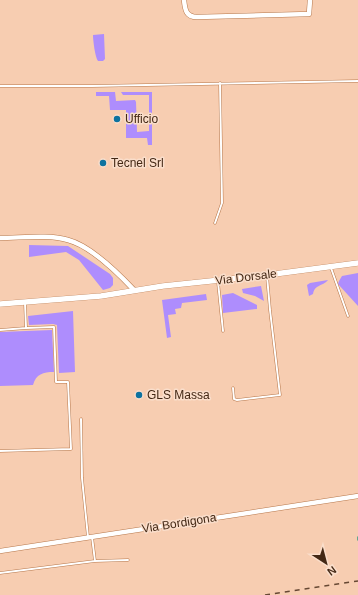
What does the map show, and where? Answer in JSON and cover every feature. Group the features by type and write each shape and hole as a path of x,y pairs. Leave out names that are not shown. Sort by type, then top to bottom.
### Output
{"street":[{"path":"184,0 186,12 189,16 197,17 309,14 310,0"},
{"path":"0,238 51,238 74,242 94,254 118,273 134,290"},
{"name":"Via Dorsale","path":"0,304 101,296 163,286 267,275 358,263"},
{"name":"Via Bordigona","path":"0,551 358,496"}],"lane":[{"path":"0,86 92,86 358,81"},
{"path":"216,223 222,203 220,83"},
{"path":"331,267 348,316"},
{"path":"233,388 234,399 237,400 280,395 267,275"},
{"path":"218,280 223,330"},
{"path":"26,302 26,328"},
{"path":"0,330 54,327 56,382 68,382 71,448 0,451"},
{"path":"80,419 82,478 90,538 95,562"},
{"path":"0,573 95,562 128,560"}],"shaded area":[{"path":"104,34 105,59 103,61 98,61 95,52 93,35"},
{"path":"96,92 115,92 116,101 135,100 137,132 149,131 149,95 123,95 121,92 152,92 152,145 148,145 147,138 126,138 126,110 110,110 109,96 96,96"},
{"path":"29,245 68,246 110,274 113,278 113,285 110,288 103,290 79,260 66,252 29,257"},
{"path":"358,273 358,306 338,284 342,276"},
{"path":"328,280 317,287 313,294 309,296 307,285 310,283"},
{"path":"261,286 264,301 255,296 243,293 242,289"},
{"path":"233,293 257,305 257,309 223,313 222,295"},
{"path":"206,294 207,300 182,303 181,308 175,309 176,314 168,315 171,337 167,338 162,300"},
{"path":"73,311 75,372 59,373 57,325 29,325 28,316"},
{"path":"52,330 54,372 40,374 34,381 33,385 0,386 0,332"}],"railway":[{"path":"265,595 358,581"}],"place":[{"name":"Ufficio","path":"117,119"},
{"name":"Tecnel Srl","path":"103,163"},
{"name":"GLS Massa","path":"139,395"}]}
